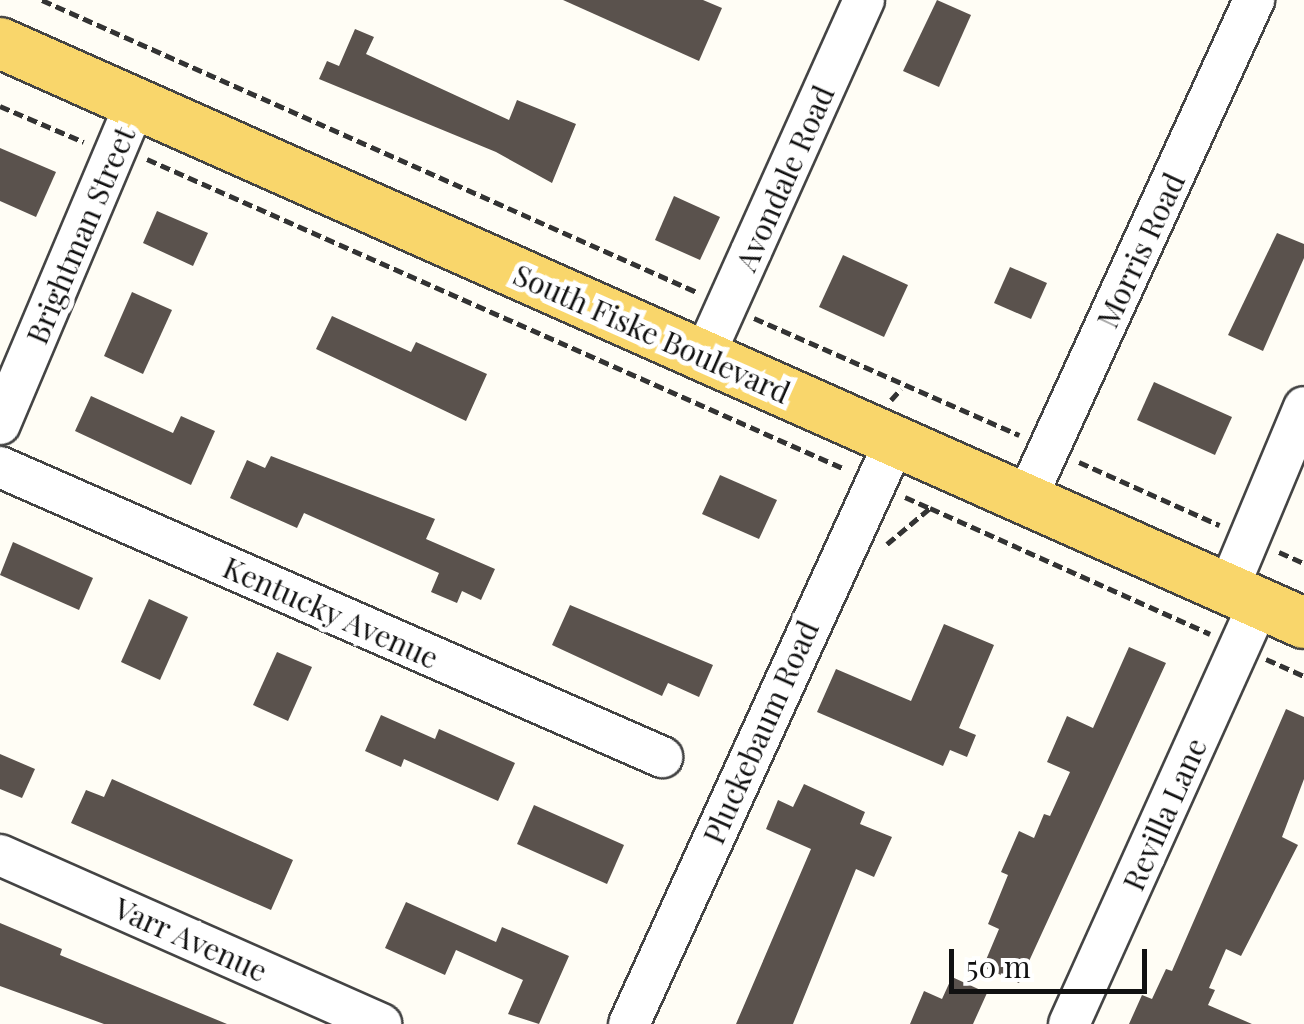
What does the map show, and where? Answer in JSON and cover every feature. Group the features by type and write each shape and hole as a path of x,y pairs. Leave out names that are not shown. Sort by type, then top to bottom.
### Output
{"main road":[{"name":"South Fiske Boulevard","path":"0,43 1026,500 1242,613 1304,623"}],"street":[{"name":"Avondale Road","path":"704,356 864,0"},
{"name":"Morris Road","path":"1026,500 1254,0"},
{"name":"Brightman Street","path":"0,424 136,102"},
{"name":"Revilla Lane","path":"1069,1024 1242,613 1249,538 1304,408"},
{"name":"Pluckebaum Road","path":"630,1024 894,441"},
{"name":"Kentucky Avenue","path":"0,467 662,758"},
{"name":"Varr Avenue","path":"0,855 382,1024"}],"path":[{"path":"42,0 706,297"},
{"path":"0,106 297,223 761,430"},
{"path":"749,315 1304,563"},
{"path":"881,550 930,508 1242,613 1304,676"}],"building":[{"path":"563,0 703,0 722,8 699,61"},
{"path":"937,0 971,15 939,87 903,71"},
{"path":"355,29 374,37 366,54 509,120 517,100 576,124 552,183 496,152 319,79 327,61 339,66"},
{"path":"0,148 56,172 36,217 0,201"},
{"path":"674,196 720,217 700,260 655,240"},
{"path":"157,211 208,233 193,266 143,243"},
{"path":"1277,233 1304,244 1304,258 1263,351 1228,335"},
{"path":"843,255 908,285 884,337 819,307"},
{"path":"1010,267 1047,283 1031,319 994,303"},
{"path":"132,292 172,310 143,374 104,356"},
{"path":"332,316 411,352 416,342 487,374 466,421 316,349"},
{"path":"1154,382 1232,417 1215,455 1137,420"},
{"path":"91,396 173,433 181,416 215,431 191,485 75,431"},
{"path":"271,456 435,519 426,539 495,569 481,600 462,591 457,603 431,592 439,573 304,513 297,528 230,498 247,460 265,468"},
{"path":"720,475 777,500 759,539 702,514"},
{"path":"13,542 93,578 79,610 0,575"},
{"path":"149,599 188,617 160,680 121,662"},
{"path":"570,605 713,665 699,697 668,683 662,696 552,645"},
{"path":"944,624 994,645 959,728 976,735 967,757 950,750 943,766 817,712 836,669 911,701"},
{"path":"1129,647 1166,663 1019,983 983,967 999,929 988,924 1008,875 1001,872 1019,831 1034,838 1044,814 1050,816 1070,772 1047,762 1067,716 1093,728"},
{"path":"277,652 312,667 288,721 253,705"},
{"path":"1286,709 1304,717 1304,779 1282,837 1298,845 1241,956 1226,949 1209,988 1215,990 1208,1005 1252,1024 1129,1024 1142,995 1152,999 1166,969 1172,971"},
{"path":"381,715 435,739 439,729 515,763 498,801 404,759 401,767 365,751"},
{"path":"0,754 35,769 22,798 0,789"},
{"path":"112,779 293,860 271,910 71,823 86,790 104,797"},
{"path":"804,784 865,812 860,824 892,837 874,877 856,869 793,1024 736,1024 811,849 766,829 778,800 793,807"},
{"path":"534,805 624,845 607,884 517,844"},
{"path":"406,902 496,942 502,927 569,956 539,1024 508,1014 523,980 456,950 445,975 385,948"},
{"path":"0,923 62,949 60,955 227,1024 104,1024 0,986"},
{"path":"952,977 987,993 973,1024 910,1024 924,991 942,999"}]}
